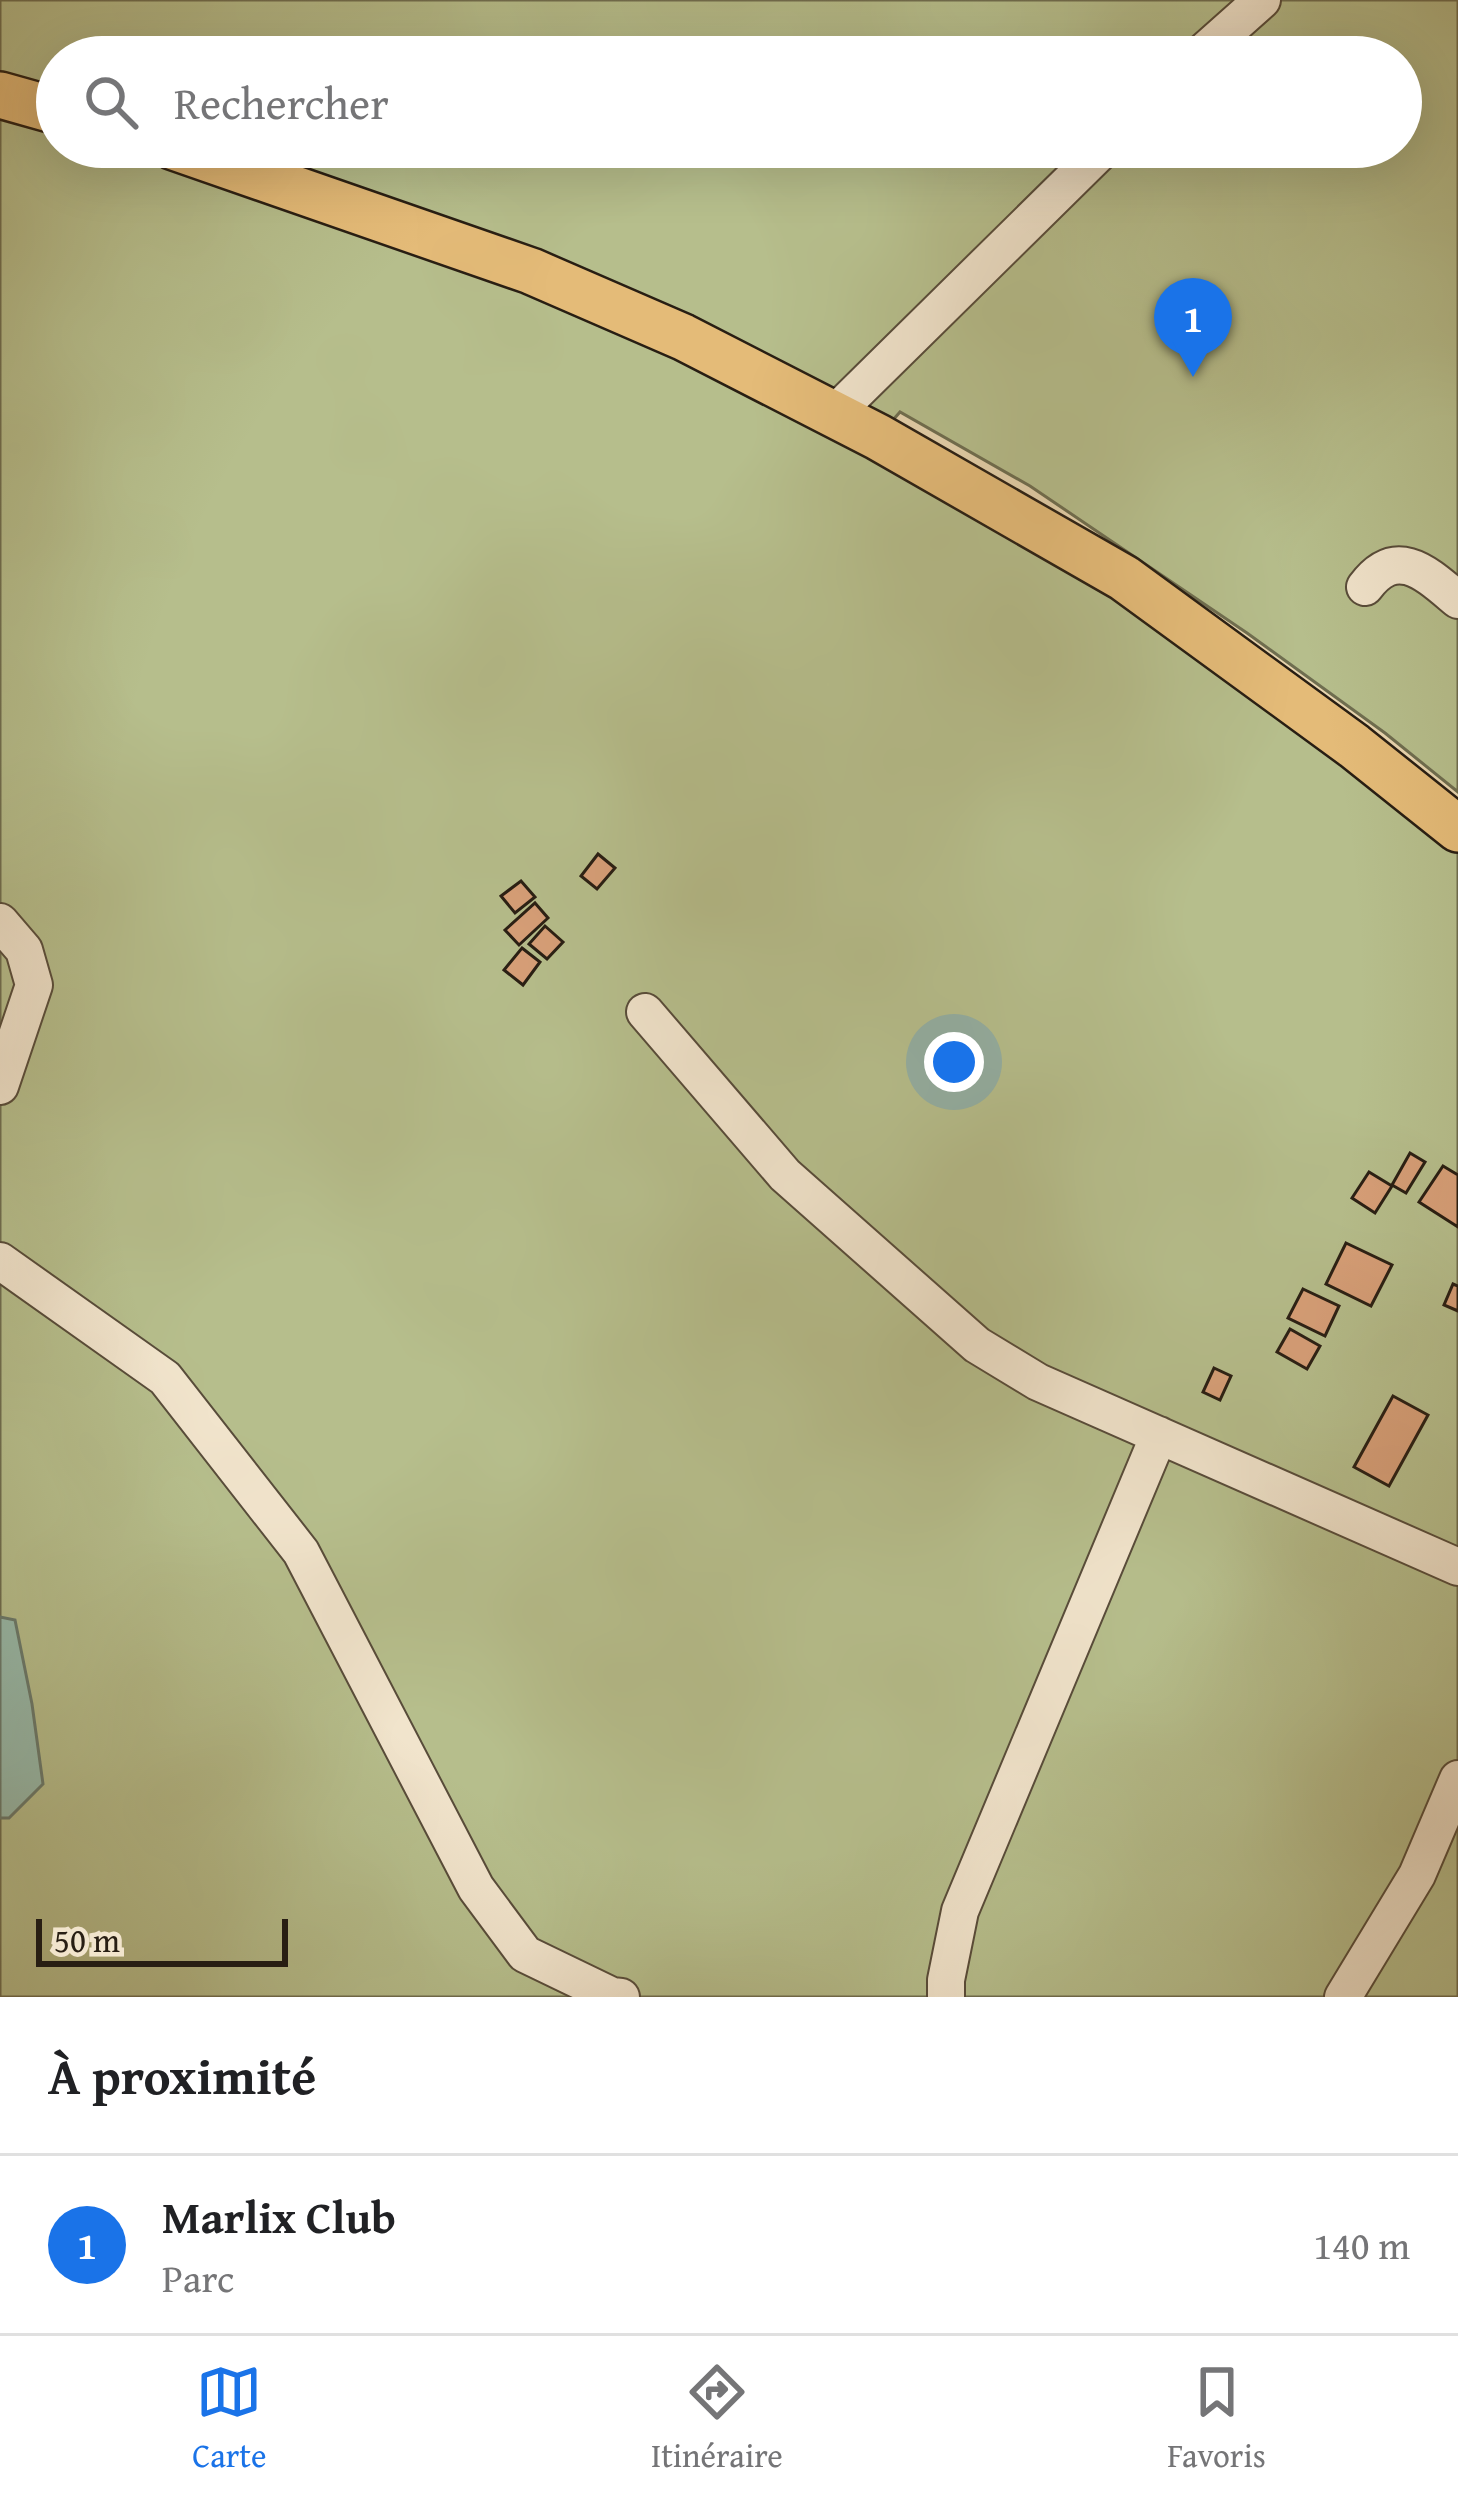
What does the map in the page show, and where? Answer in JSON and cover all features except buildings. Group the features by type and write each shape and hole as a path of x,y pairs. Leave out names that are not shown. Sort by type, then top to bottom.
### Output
{"main road":[{"path":"0,95 36,105"},
{"path":"234,168 531,271 683,337 967,485 1124,578 1354,746 1458,830"}],"street":[{"path":"1222,36 1262,0"},
{"path":"834,414 1084,168"},
{"path":"1366,587 1377,572 1398,564 1426,572 1458,600"},
{"path":"0,922 24,950 34,985 0,1086"},
{"path":"645,1012 784,1175 977,1345 1038,1382 1458,1567"},
{"path":"0,1261 165,1378 301,1552 488,1905 525,1954 621,1997"},
{"path":"946,1997 960,1911 1159,1435"},
{"path":"1343,1997 1417,1875 1458,1778"}],"green space":[{"path":"0,0 1458,0 1458,792 1247,633 1030,486 900,412 879,436 1458,829 1458,1997 0,1997"}],"shaded area":[{"path":"0,1617 15,1620 43,1784 9,1818 0,1818"}],"place":[{"name":"Marlix Club","path":"1193,377"}]}
